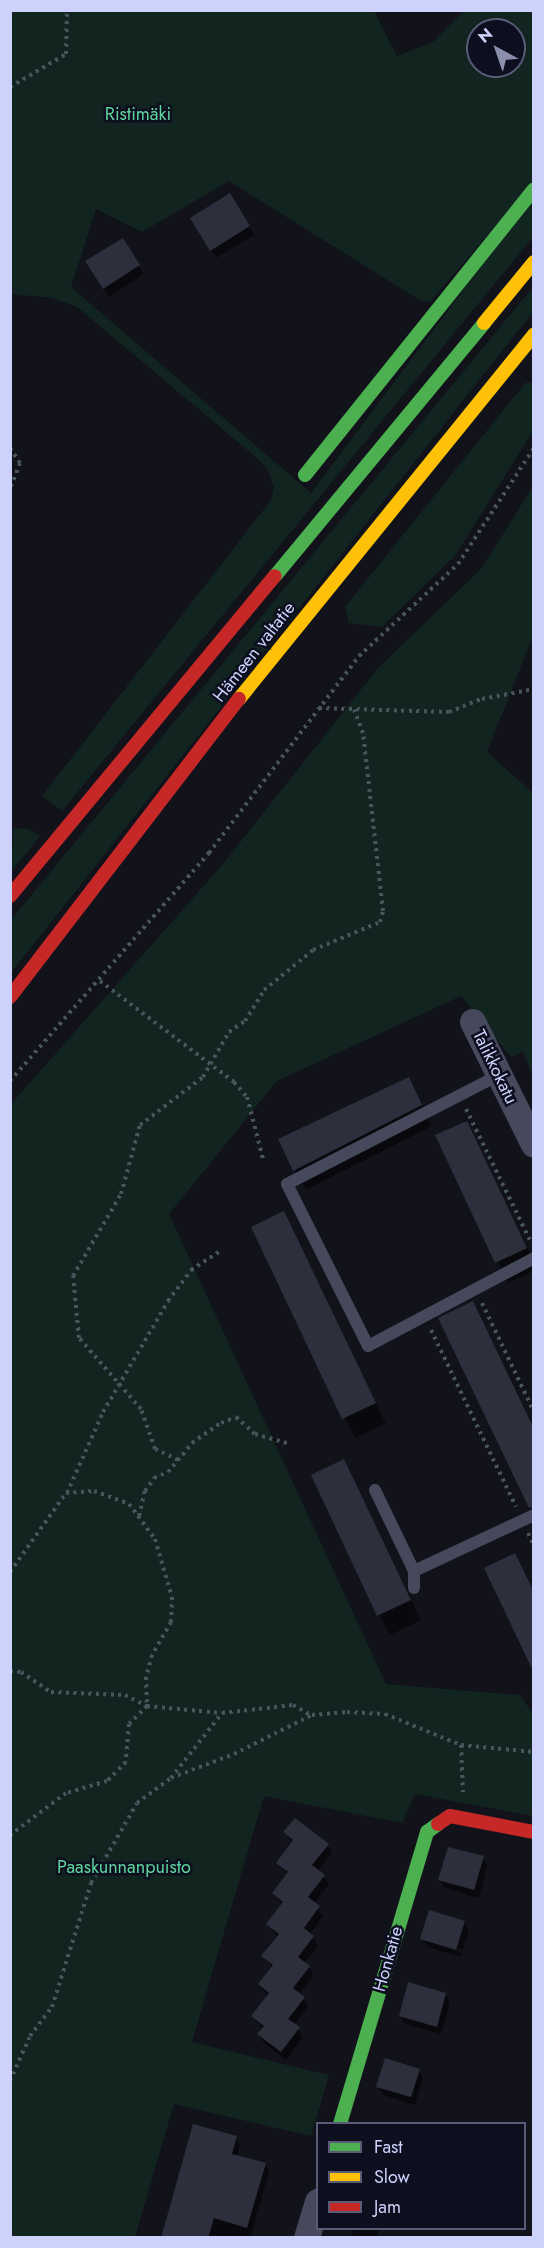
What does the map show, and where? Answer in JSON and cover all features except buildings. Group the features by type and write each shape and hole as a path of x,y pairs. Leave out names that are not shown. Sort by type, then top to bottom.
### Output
{"main road":[{"path":"305,476 534,189"},
{"name":"Hämeen valtatie","path":"10,896 534,262"},
{"name":"Hämeen valtatie","path":"10,997 215,729 517,362 534,335"},
{"name":"Honkatie","path":"341,2122 424,1839 437,1822 450,1816 534,1832"}],"street":[{"name":"Talikkokatu","path":"473,1022 534,1145"},
{"path":"307,2238 316,2209"}],"lane":[{"path":"499,1075 287,1184 368,1346 534,1258"},
{"path":"375,1490 414,1571 414,1588"},
{"path":"414,1571 528,1518"}],"path":[{"path":"10,87 66,54 67,10"},
{"path":"10,448 20,463 10,489"},
{"path":"10,1081 100,981 209,853 359,656 458,564 534,448"},
{"path":"319,708 449,712 482,699 534,689"},
{"path":"178,1460 155,1449 141,1409 120,1382 79,1338 73,1276 91,1251 121,1194 140,1125 212,1068 229,1032 245,1021 264,990 313,950 380,922 383,911 363,733 354,710"},
{"path":"100,981 212,1068 234,1082 247,1097 263,1159"},
{"path":"459,1095 534,1248"},
{"path":"10,1572 66,1493 120,1382 190,1269 220,1251"},
{"path":"475,1289 534,1412"},
{"path":"424,1316 528,1518"},
{"path":"139,1517 149,1485 178,1460 192,1443 236,1417 255,1434 291,1444"},
{"path":"10,1835 66,1793 107,1781 126,1762 129,1724 147,1706 146,1677 152,1655 171,1622 172,1597 155,1539 129,1504 94,1491 66,1493"},
{"path":"10,1671 21,1672 51,1692 125,1695 147,1706 222,1713 293,1705 312,1715"},
{"path":"171,1778 200,1736 222,1713"},
{"path":"10,2081 30,2036 52,2007 91,1883 137,1803 171,1778 234,1754 312,1715 385,1714 461,1745 534,1752"},
{"path":"461,1745 465,1775 463,1796"}],"green space":[{"name":"Ristimäki","path":"10,11 374,11 397,56 433,42 464,11 533,11 533,182 430,302 421,301 229,181 142,232 96,209 71,287 311,493 533,197 533,237 62,811 42,796 271,500 274,487 267,468 258,459 77,307 52,298 11,294"},
{"path":"533,287 533,312 11,973 10,921"},
{"path":"525,383 533,383 533,431 455,556 382,627 349,623 345,607"},
{"name":"Paaskunnanpuisto","path":"533,486 533,636 487,752 533,793 533,1076 523,1052 511,1057 461,996 277,1081 169,1214 386,1684 520,1695 533,1714 533,1816 415,1794 402,1823 264,1796 192,2042 329,2075 311,2136 174,2104 135,2237 11,2237 11,1104 223,864 378,668 482,568"},
{"path":"13,828 28,829 40,836 11,872"}],"traffic: fast":[{"path":"305,475 534,189"},
{"path":"275,576 484,323"},
{"path":"341,2122 427,1832 438,1824"}],"traffic: slow":[{"path":"484,323 534,262"},
{"path":"239,699 534,335"}],"traffic: jam":[{"path":"10,896 275,576"},
{"path":"10,997 239,699"},
{"path":"438,1824 450,1816 534,1832"}]}
